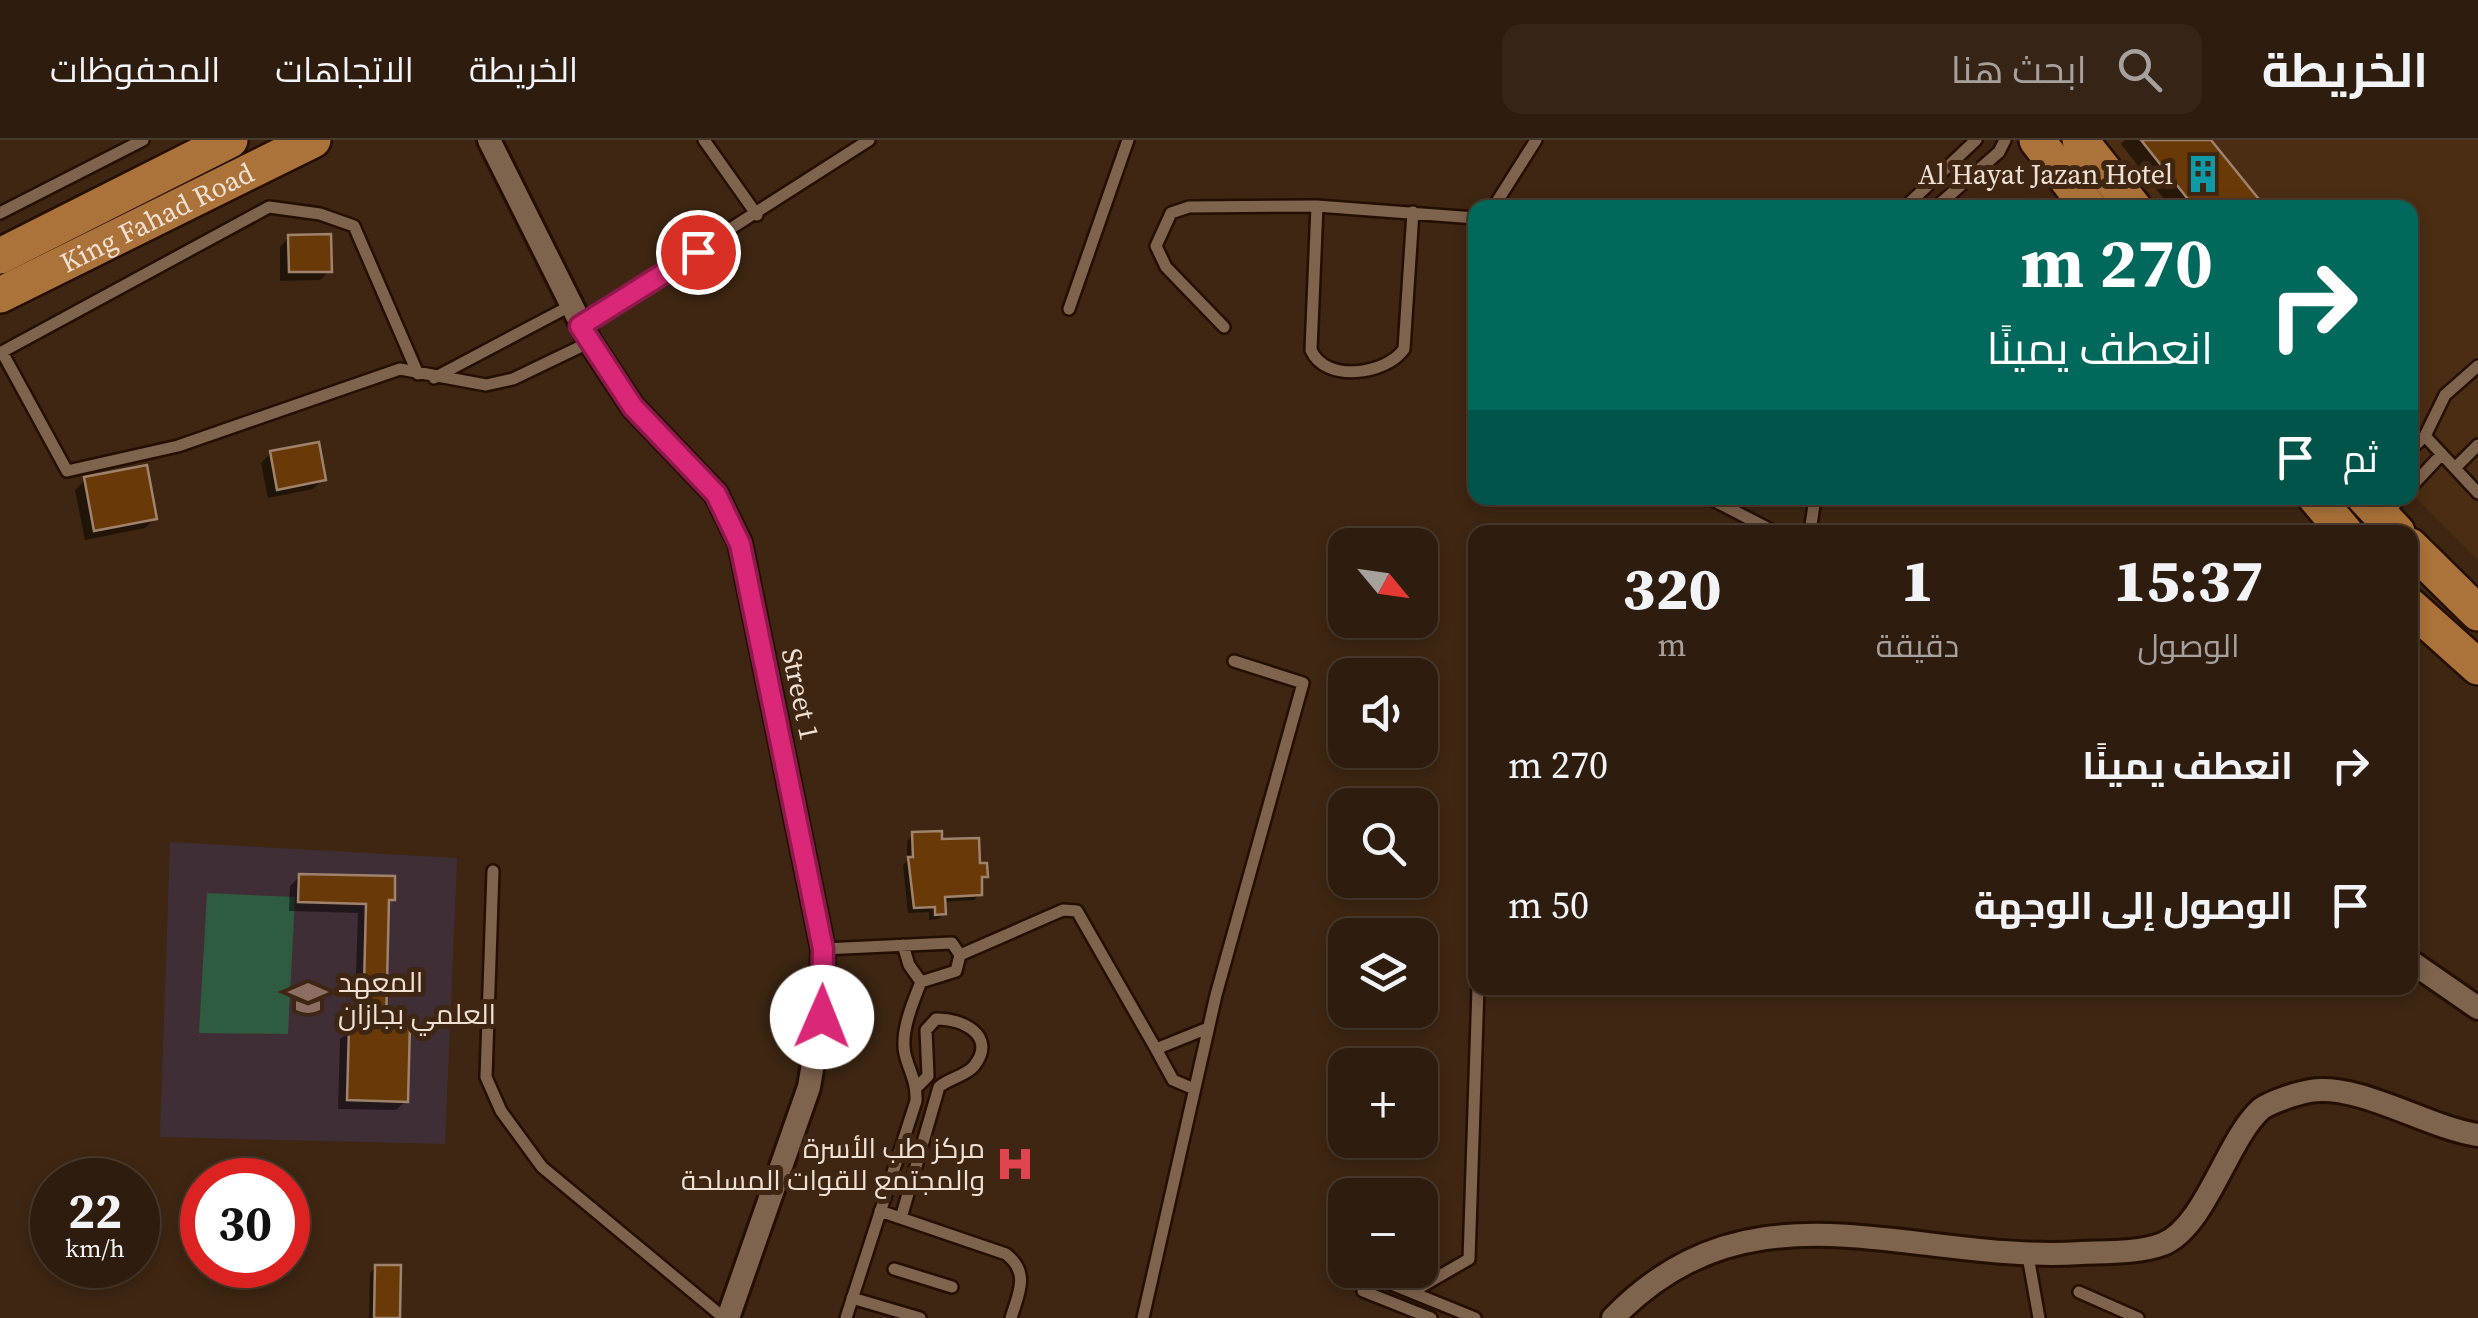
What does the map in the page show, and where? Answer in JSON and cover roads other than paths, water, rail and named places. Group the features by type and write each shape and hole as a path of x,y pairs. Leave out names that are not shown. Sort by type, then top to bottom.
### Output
{"main road":[{"name":"King Fahad Road","path":"3,252 230,140"},
{"name":"King Fahad Road","path":"0,295 312,140"},
{"path":"2037,140 2083,200"},
{"path":"2080,140 2128,200"},
{"path":"2322,505 2339,525"},
{"path":"2418,554 2478,613"},
{"path":"2418,613 2478,668"}],"street":[{"name":"Street 1","path":"489,140 580,325 633,407 716,494 740,544 823,949 822,1017 809,1087 726,1318"},
{"path":"2418,967 2478,1008"},
{"path":"1613,1318 1678,1267 1756,1236 1847,1233 2028,1256 2165,1243 2186,1224 2261,1108 2311,1090 2345,1094 2478,1136"}],"lane":[{"path":"0,213 143,140"},
{"path":"704,140 756,215"},
{"path":"418,374 354,226 320,214 269,207 1,353 67,471 178,446 400,368 418,374 434,378 486,385 514,379 580,325 869,140"},
{"path":"1069,309 1128,140"},
{"path":"1498,200 1536,140"},
{"path":"1911,200 1976,140"},
{"path":"1942,200 1999,152 2005,140"},
{"path":"1924,185 1936,200"},
{"path":"1317,206 1311,350 1329,370 1380,370 1394,363 1404,349 1413,212"},
{"path":"1224,327 1166,267 1156,246 1171,213 1188,207 1317,206 1468,217"},
{"path":"434,378 580,325"},
{"path":"2418,443 2446,396 2478,366"},
{"path":"2425,436 2478,493"},
{"path":"2455,468 2478,445"},
{"path":"2418,480 2442,454"},
{"path":"1723,505 1761,525"},
{"path":"1144,1318 1208,1028 1303,683 1234,662"},
{"path":"493,871 486,1077 501,1112 542,1167 726,1318"},
{"path":"960,955 1062,910 1077,912 1173,1080 1194,1089"},
{"path":"823,949 952,944 960,955"},
{"path":"903,945 908,965 921,982"},
{"path":"921,982 956,971 960,955"},
{"path":"917,1087 904,1052 908,1020 921,982"},
{"path":"1412,1292 1469,1259 1478,995"},
{"path":"846,1318 917,1087 928,1076 926,1030 936,1019 958,1018 975,1029 982,1046 976,1064 940,1087 901,1218"},
{"path":"1156,1048 1208,1028"},
{"path":"880,1211 1006,1254 1018,1264 1023,1277 1011,1318"},
{"path":"2028,1256 2039,1318"},
{"path":"894,1269 952,1287"},
{"path":"1431,1318 1363,1291 1369,1274 1475,1318"},
{"path":"2079,1292 2138,1318"},
{"path":"852,1298 920,1318"}],"place":[{"name":"Al Hayat Jazan Hotel","path":"2203,174"},
{"name":"المعهد العلمي بجازان","path":"308,998"},
{"name":"مركز طب الأسرة والمجتمع للقوات المسلحة","path":"1015,1164"}]}
